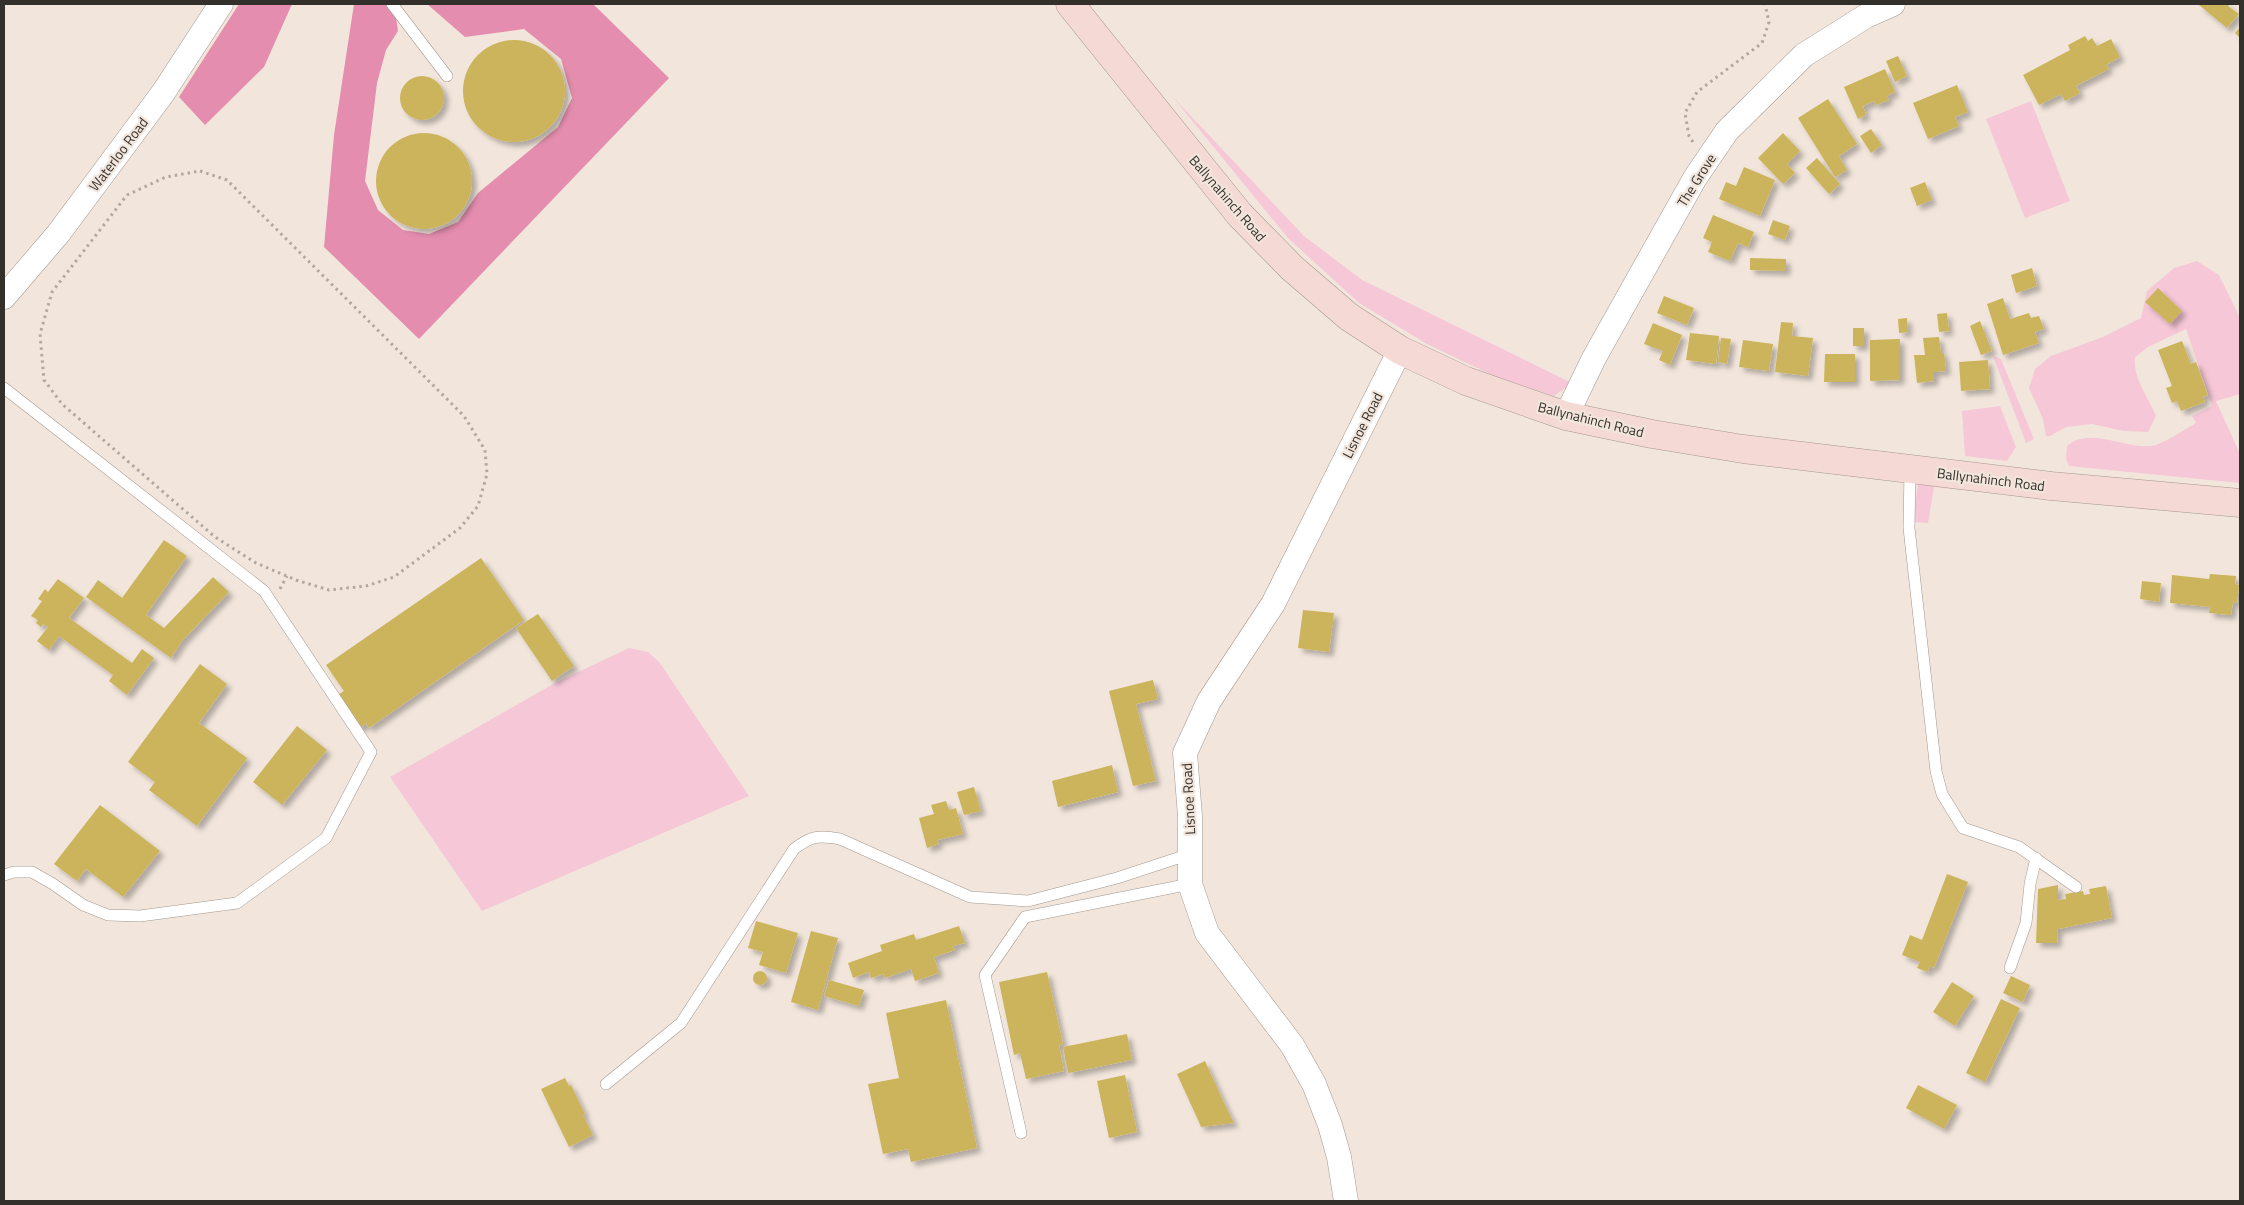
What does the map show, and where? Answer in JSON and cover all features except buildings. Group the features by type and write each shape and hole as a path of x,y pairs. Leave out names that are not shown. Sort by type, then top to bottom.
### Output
{"street":[{"name":"Waterloo Road","path":"4,298 58,234 158,101 222,4"},
{"name":"Ballynahinch Road","path":"1070,4 1240,215 1292,268 1349,317 1400,350 1466,381 1566,416 1652,434 1743,449 2051,486 2240,503"},
{"name":"The Grove","path":"1566,416 1594,358 1695,178 1727,131 1804,55 1866,16 1893,4"},
{"name":"Lisnoe Road","path":"1346,1201 1339,1157 1330,1125 1314,1084 1292,1044 1207,933 1190,884 1190,816 1185,753 1209,701 1273,604 1400,350"}],"lane":[{"path":"392,4 447,76"},
{"path":"4,388 264,591 371,752 326,838 237,903 140,916 108,915 83,905 54,884 32,872 14,872 4,875"},
{"path":"1910,470 1909,528 1936,772 1942,794 1963,828 2019,847 2076,887"},
{"path":"606,1084 681,1023 794,849 809,838 824,836 840,838 970,897 1028,901 1117,878 1190,854"},
{"path":"2010,968 2026,923 2030,884 2036,858"},
{"path":"1021,1133 985,975 1025,917 1190,884"}],"path":[{"path":"1708,160 1689,136 1685,113 1697,92 1762,43 1769,22 1765,4"},
{"path":"200,171 227,180 464,416 484,450 488,474 478,506 460,528 401,572 394,577 366,586 329,590 296,580 256,563 215,537 62,404 44,380 40,334 52,292 127,195 166,177 200,171"}],"shaded area":[{"path":"239,4 292,4 264,67 205,125 179,97"},
{"path":"354,4 394,4 398,31 386,50 377,83 365,181 378,210 403,230 429,234 458,222 478,193 558,127 572,98 561,59 524,29 465,37 427,4 593,4 669,78 419,339 324,247 334,135"},
{"path":"1172,96 1304,236 1362,280 1572,383 1554,396 1496,377 1427,344 1359,303 1288,238"},
{"path":"2031,101 2070,201 2025,218 1986,119"},
{"path":"2197,261 2219,275 2240,318 2240,394 2216,401 2240,454 2240,483 2069,466 2066,459 2067,446 2076,440 2096,438 2141,446 2155,445 2196,423 2192,416 2212,406 2186,329 2148,347 2135,357 2136,373 2156,416 2148,432 2124,431 2092,424 2066,427 2050,436 2046,436 2043,419 2029,388 2035,369 2051,356 2103,337 2141,318 2147,291 2174,268"},
{"path":"1993,356 2001,359 2034,439 2026,443"},
{"path":"2000,406 2016,447 2007,461 1965,456 1962,411"},
{"path":"1937,481 2149,504 2154,510 1934,487 1928,523 1912,522 1918,484"},
{"path":"629,648 648,652 660,663 749,796 482,911 390,777 555,683"}]}
